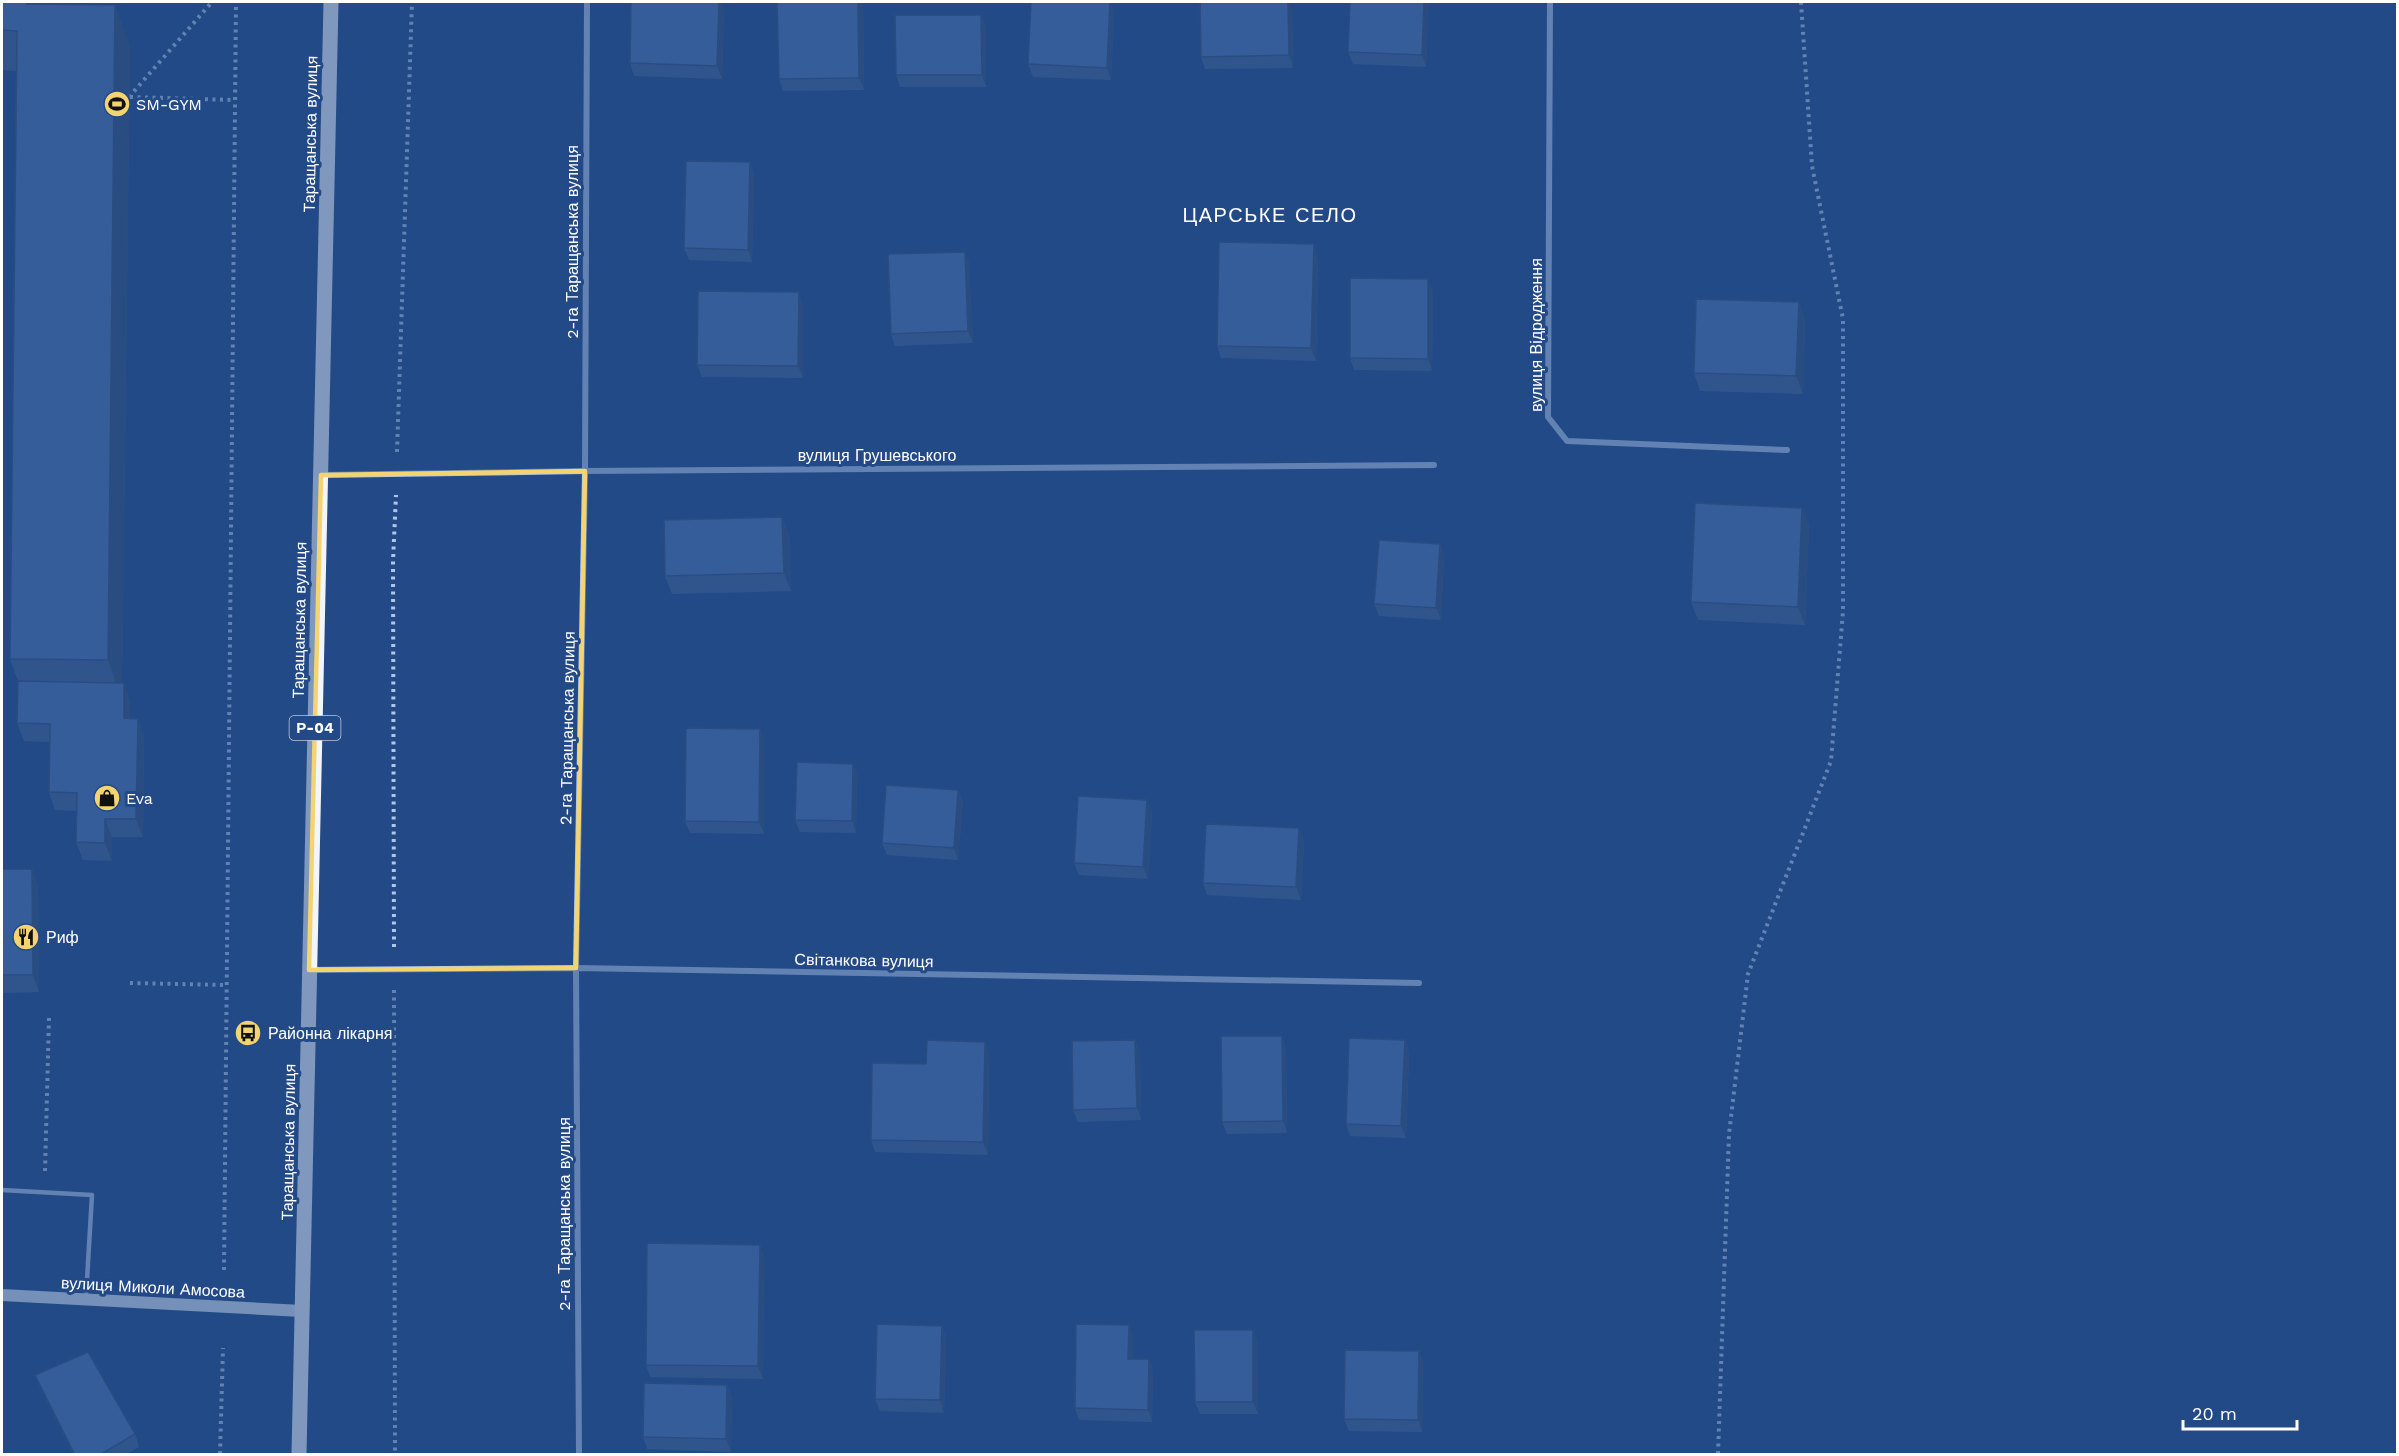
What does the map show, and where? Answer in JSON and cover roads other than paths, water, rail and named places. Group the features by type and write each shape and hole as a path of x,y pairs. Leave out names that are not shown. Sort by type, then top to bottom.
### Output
{"main road":[{"name":"Таращанська вулиця","path":"299,1455 331,2"}],"street":[{"name":"2-га Таращанська вулиця","path":"579,1455 576,968 585,471 587,2"},
{"name":"вулиця Відродження","path":"1550,2 1548,417 1567,441 1787,450"},
{"name":"вулиця Грушевського","path":"321,476 585,471 1434,465"},
{"name":"Світанкова вулиця","path":"309,970 576,968 1419,983"},
{"name":"вулиця Миколи Амосова","path":"2,1295 302,1311"}],"lane":[{"path":"2,1190 92,1195 86,1300"}],"place":[{"name":"SM-GYM","path":"117,104"},
{"name":"Eva","path":"107,798"},
{"name":"Риф","path":"26,937"},
{"name":"Районна лікарня","path":"248,1033"}],"district":[{"name":"ЦАРСЬКЕ СЕЛО","path":"1270,215"}]}
